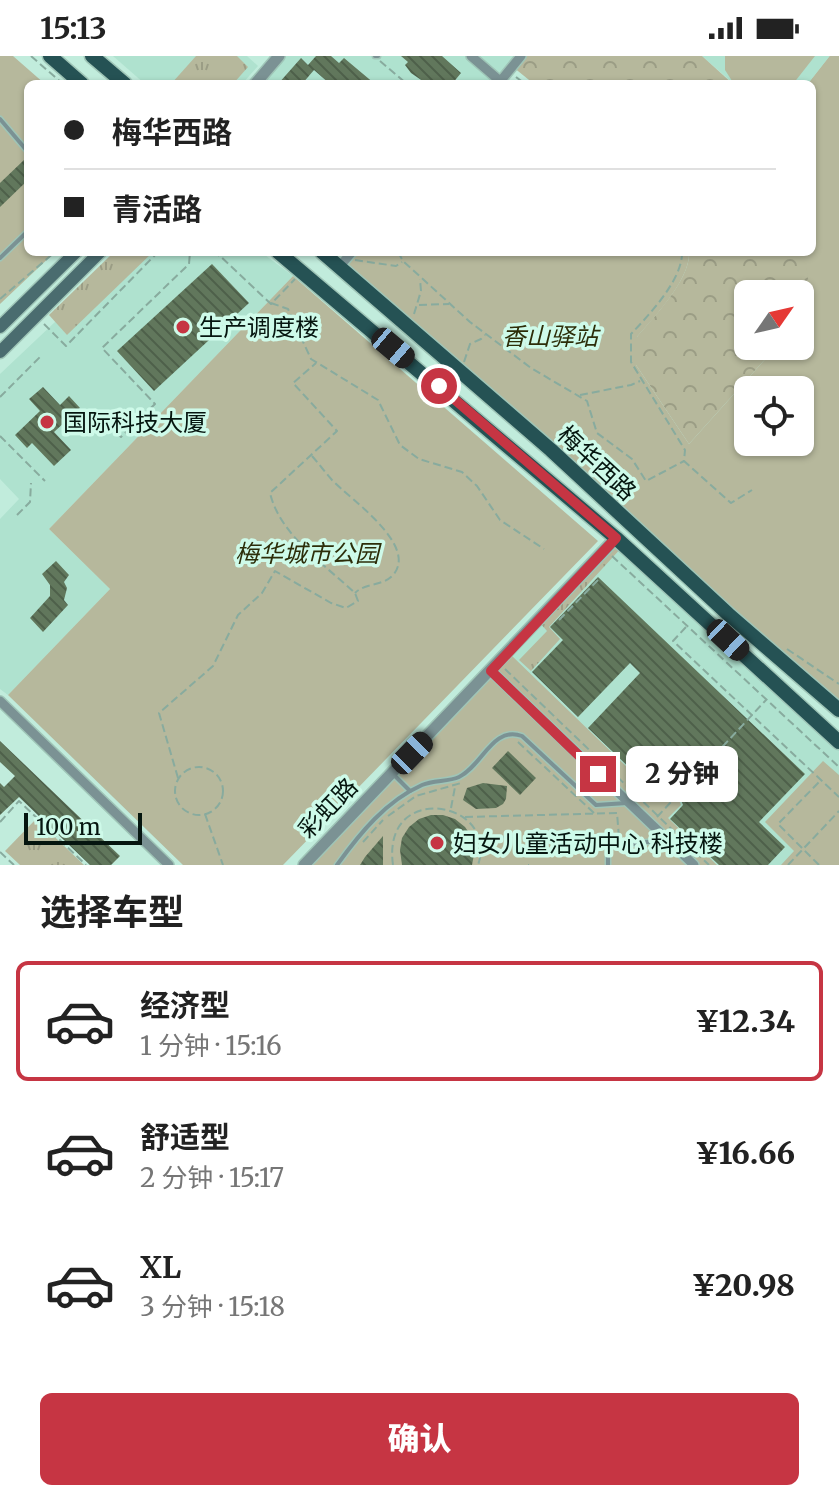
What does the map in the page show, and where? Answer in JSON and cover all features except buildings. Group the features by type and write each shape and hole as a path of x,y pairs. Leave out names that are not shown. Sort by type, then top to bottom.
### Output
{"main road":[{"path":"50,56 77,80"},
{"path":"92,56 120,80"},
{"path":"0,327 72,256"},
{"path":"0,352 96,256"},
{"name":"梅华西路","path":"283,256 616,538 839,742"},
{"name":"梅华西路","path":"346,259 406,324 551,450 728,614 839,710"}],"street":[{"path":"258,80 279,56"},
{"path":"471,56 497,80"},
{"path":"501,80 521,56"},
{"name":"彩虹路","path":"304,865 616,538"},
{"path":"494,667 629,803 654,820 667,840 694,865"},
{"path":"0,701 169,865"}],"lane":[{"path":"0,119 24,147"},
{"path":"0,258 24,235"},
{"path":"337,865 386,807 428,783 457,778 500,738 515,734 529,742 596,805 629,803"},
{"path":"392,773 410,791"},
{"path":"608,865 608,847 667,840"}],"path":[{"path":"31,56 58,80"},
{"path":"376,57 402,80"},
{"path":"0,299 50,256"},
{"path":"36,316 66,346 154,256"},
{"path":"99,416 121,437 155,404 102,348 189,264 190,256"},
{"path":"217,256 271,303 288,309 308,354 316,363 378,400 400,445 419,459 462,472 491,504 500,520 544,549"},
{"path":"400,256 486,334 531,368 587,401 597,433 632,459 646,481 684,461"},
{"path":"682,256 659,304 631,334 631,362 685,450 684,461"},
{"path":"346,259 396,266 403,261"},
{"path":"271,303 302,272"},
{"path":"406,324 417,311 420,277"},
{"path":"418,304 450,304"},
{"path":"459,369 470,344 486,334"},
{"path":"0,397 41,356"},
{"path":"178,778 184,772 207,768 219,777 222,799 205,814 190,813 178,802 175,794 178,778 159,713 213,666 238,615 262,593 275,571 331,603 346,608 358,601 355,593 294,536 274,510 270,493 337,431 293,383 316,363"},
{"path":"578,396 641,380"},
{"path":"0,436 45,481"},
{"path":"311,455 394,541 398,556 393,576 384,582 360,588 355,593"},
{"path":"684,461 731,503 752,490"},
{"path":"17,515 30,502 31,483"},
{"path":"605,550 839,767"},
{"path":"559,620 598,580"},
{"path":"688,625 673,641 839,797"},
{"path":"785,648 839,684"},
{"path":"494,667 654,820 709,865"},
{"path":"654,820 766,700"},
{"path":"514,740 595,814"},
{"path":"451,810 457,778"},
{"path":"819,865 778,824 821,780"},
{"path":"360,845 385,818 408,801 465,781"},
{"path":"0,822 19,801 86,865"},
{"path":"393,865 391,851 400,824 423,809 437,807 465,817 475,829 480,844 478,865"},
{"path":"788,865 839,811"},
{"path":"465,817 617,813 619,838 487,837 480,844"},
{"path":"205,814 223,865"},
{"path":"0,852 14,865"}],"shaded area":[{"path":"113,56 247,56 258,66 246,80 140,80"},
{"path":"280,56 519,56 498,80 259,80"},
{"path":"702,56 830,56 811,80 729,80"},
{"path":"125,256 266,256 293,276 49,529 110,589 8,695 0,689 0,519 19,499 0,479 0,374"},
{"path":"616,538 839,742 839,865 694,865 491,671"}],"green space":[{"path":"0,56 13,56 40,80 24,80 24,256 51,256 0,304"},
{"path":"196,56 237,56 248,67 237,80 175,80"},
{"path":"522,56 702,56 729,80 529,80 513,67"},
{"path":"725,56 815,56 796,80 731,80 725,70"},
{"path":"830,56 839,56 839,342 814,305 814,280 734,280 734,360 764,360 750,376 734,376 734,394 689,444 636,365 636,338 678,286 689,256 816,256 816,80 811,80"},
{"name":"香山驿站","path":"830,56 839,56 839,710 340,267 350,256 689,256 678,286 636,338 636,365 689,444 734,394 734,456 814,456 814,376 750,376 764,360 814,360 814,280 808,280 804,256 816,256 816,80 811,80"},
{"path":"110,256 149,256 67,335 49,315"},
{"name":"梅华城市公园","path":"293,276 598,541 283,865 183,865 8,695 110,589 49,529"},
{"path":"616,540 623,546 549,627 560,639 531,671 519,660 547,631 539,622"},
{"path":"510,654 659,798 668,790 675,790 681,805 668,818 717,865 697,865 494,671"},
{"path":"491,671 694,865 304,865"},
{"path":"823,761 839,775 839,865 781,865 794,851 765,822"},
{"path":"36,819 84,865 20,865 5,851"}],"place":[{"name":"生产调度楼","path":"183,327"},
{"name":"国际科技大厦","path":"47,422"},
{"name":"妇女儿童活动中心 科技楼","path":"437,843"}],"route":[{"path":"439,386 616,538 491,671 598,774"}]}
